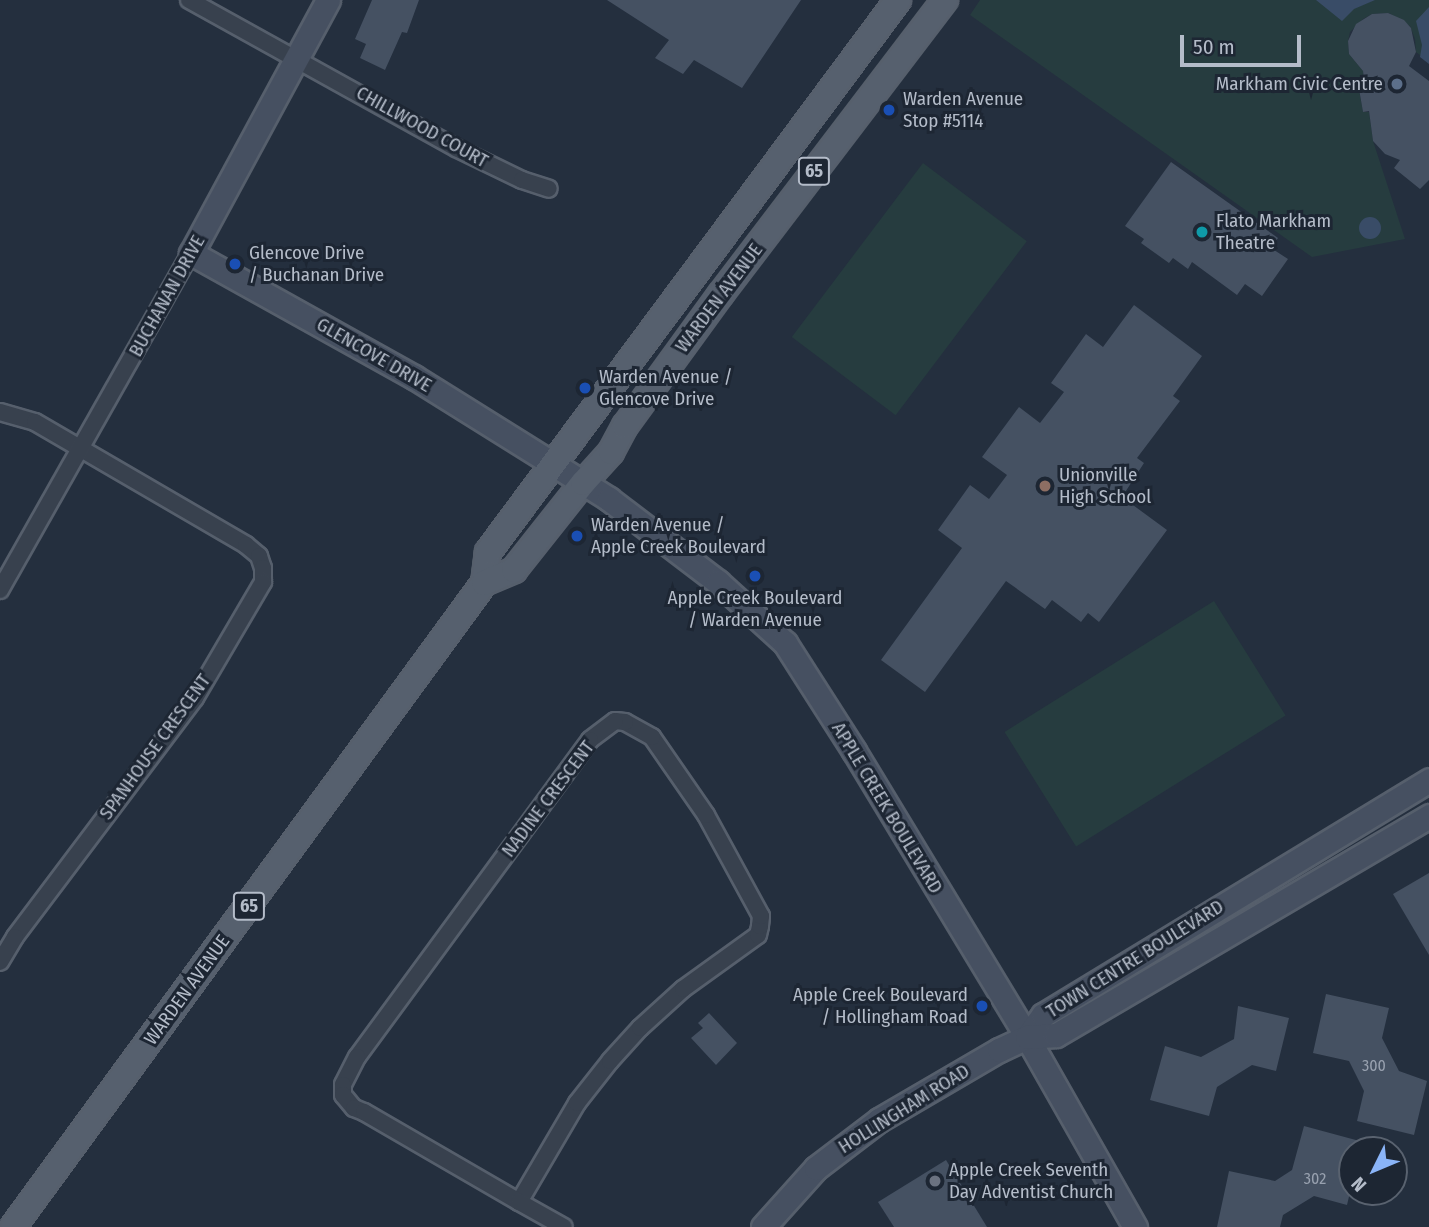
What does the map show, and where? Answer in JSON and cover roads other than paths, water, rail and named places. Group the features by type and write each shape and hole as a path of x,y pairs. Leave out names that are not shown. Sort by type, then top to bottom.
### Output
{"main road":[{"name":"BUCHANAN DRIVE","path":"191,253 328,0"},
{"name":"WARDEN AVENUE","path":"12,1227 484,583 488,552 898,0"},
{"name":"WARDEN AVENUE","path":"484,583 514,570 611,452 625,426 721,293 945,0"},
{"name":"GLENCOVE DRIVE","path":"191,253 414,377 554,464"},
{"name":"APPLE CREEK BOULEVARD","path":"554,464 718,582 785,643 1027,1037 1135,1227"},
{"name":"TOWN CENTRE BOULEVARD","path":"1027,1037 1043,1015 1240,892 1429,780"},
{"name":"TOWN CENTRE BOULEVARD","path":"1027,1037 1056,1035 1429,816"},
{"name":"HOLLINGHAM ROAD","path":"763,1227 798,1187 841,1146 921,1095 1027,1037"}],"street":[{"name":"CHILLWOOD COURT","path":"189,0 456,148 522,180 549,189"},
{"name":"BUCHANAN DRIVE","path":"0,590 191,253"},
{"name":"SPANHOUSE CRESCENT","path":"0,412 35,422 246,545 259,556 264,568 263,582 195,698 15,937 0,962"},
{"name":"NADINE CRESCENT","path":"519,1202 577,1103 610,1061 666,1004 735,949 758,935 760,926 761,916 706,815 652,737 625,722 615,721 590,740 356,1057 343,1085 342,1096 354,1108 519,1202 564,1227"}],"water":[{"path":"1316,0 1375,0 1354,9 1342,21"},
{"path":"1429,7 1429,64 1420,57 1422,45 1416,21"},
{"path":"1366,217 1374,217 1381,224 1381,232 1374,239 1366,239 1359,232 1359,224"}],"place":[{"name":"Markham Civic Centre","path":"1397,84"},
{"name":"Warden Avenue Stop #5114","path":"889,110"},
{"name":"Flato Markham Theatre","path":"1202,232"},
{"name":"Glencove Drive / Buchanan Drive","path":"235,264"},
{"name":"Warden Avenue / Glencove Drive","path":"585,388"},
{"name":"Unionville High School","path":"1045,486"},
{"name":"Warden Avenue / Apple Creek Boulevard","path":"577,536"},
{"name":"Apple Creek Boulevard / Warden Avenue","path":"755,576"},
{"name":"Apple Creek Boulevard / Hollingham Road","path":"982,1006"},
{"name":"Apple Creek Seventh Day Adventist Church","path":"935,1181"}]}
